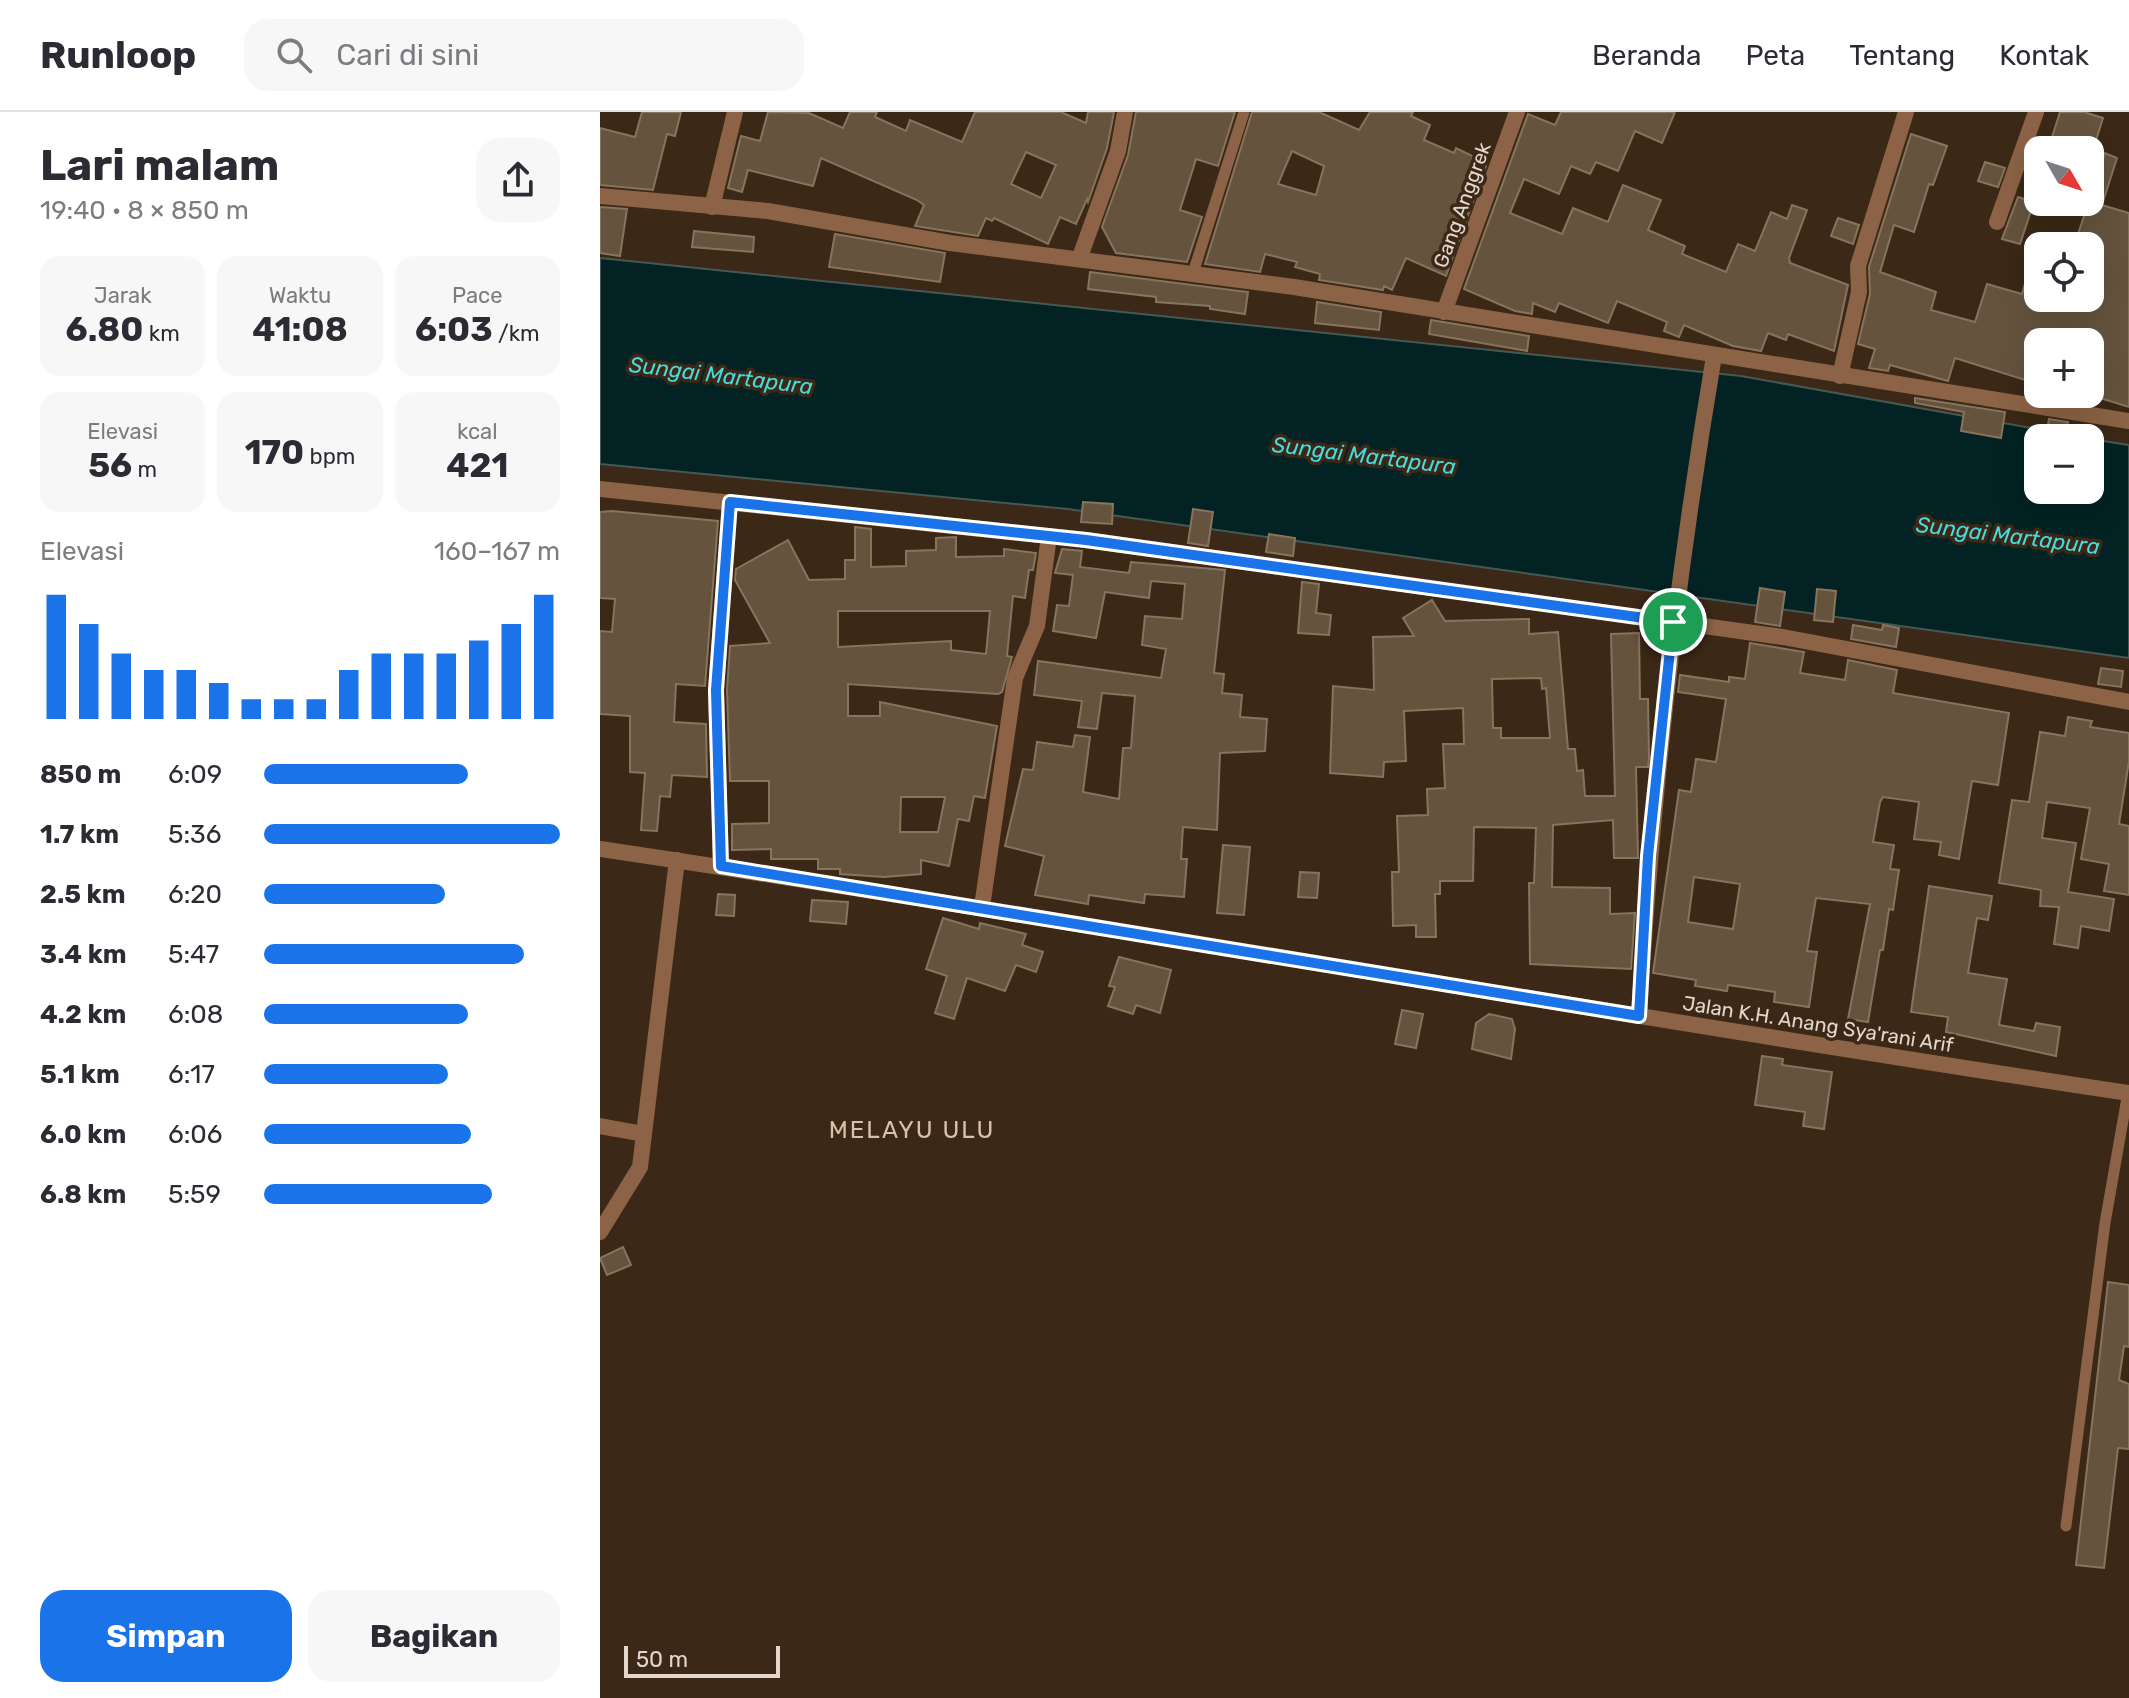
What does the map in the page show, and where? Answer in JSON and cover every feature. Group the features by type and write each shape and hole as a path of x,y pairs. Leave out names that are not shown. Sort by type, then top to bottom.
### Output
{"street":[{"path":"712,207 735,112"},
{"path":"1080,257 1118,151 1125,112"},
{"name":"Gang Anggrek","path":"1444,312 1517,112"},
{"path":"1840,376 1859,292 1858,266 1906,112"},
{"path":"1997,222 2036,112"},
{"path":"600,196 804,216 950,243 1193,273 1444,312 1713,363 1840,376 2129,421"},
{"path":"1639,1016 1648,856 1673,622 1713,363"},
{"path":"600,489 1049,536 1783,637 2129,702"},
{"path":"721,866 716,690 730,502"},
{"path":"982,907 1015,678 1037,626 1049,536"},
{"name":"Jalan K.H. Anang Sya'rani Arif","path":"600,849 982,907 1639,1016 2128,1092"},
{"path":"600,1232 640,1167 677,860"},
{"path":"600,1126 644,1134"}],"lane":[{"path":"1193,273 1244,112"},
{"path":"2066,1526 2105,1223 2128,1092"}],"water":[{"name":"Sungai Martapura","path":"600,258 1741,376 2024,427 2024,504 2104,504 2104,441 2129,445 2129,658 1068,509 600,464"}],"building":[{"path":"642,112 681,112 675,136 667,134 653,190 600,185 600,128 635,137"},
{"path":"768,112 809,113 843,128 850,112 877,112 875,117 906,131 910,120 962,142 975,112 1061,112 1086,123 1088,112 1114,112 1107,148 1088,202 1087,199 1076,224 1060,217 1048,244 994,218 992,221 986,218 978,236 915,226 924,205 821,158 813,186 748,170 742,192 728,188 741,136 760,141","holes":["1026,152 1056,165 1041,198 1011,184"]},
{"path":"1136,112 1235,112 1218,166 1196,159 1180,210 1202,217 1187,262 1116,253 1102,227 1128,155"},
{"path":"1252,112 1319,112 1359,130 1370,112 1413,112 1411,116 1430,125 1424,140 1454,153 1456,148 1487,163 1446,276 1406,258 1392,290 1384,286 1383,290 1319,280 1320,274 1295,267 1297,262 1265,254 1260,272 1205,264","holes":["1292,151 1324,166 1316,195 1278,184"]},
{"path":"1561,112 1675,112 1662,143 1635,131 1618,171 1596,162 1590,174 1571,166 1559,194 1524,179 1510,213 1562,234 1573,208 1608,222 1623,185 1661,200 1648,230 1685,246 1682,254 1726,272 1738,244 1755,251 1771,212 1787,219 1792,205 1807,210 1789,258 1790,263 1848,285 1834,351 1788,334 1786,340 1768,333 1761,351 1733,346 1684,325 1679,337 1664,331 1667,322 1617,301 1608,323 1559,303 1555,312 1533,303 1532,314 1515,311 1464,289 1528,114 1555,125"},
{"path":"2060,112 2084,112 2103,118 2097,136 2052,136"},
{"path":"1911,134 1947,146 1933,185 1929,184 1914,232 1894,225 1880,272 1936,292 1931,310 1975,322 1987,284 2022,294 2024,287 2024,312 2104,312 2104,232 2079,232 2084,216 2104,216 2104,206 2129,213 2129,407 2104,399 2104,328 2024,328 2024,380 1955,358 1948,381 1890,365 1888,371 1869,368 1875,349 1858,344 1870,294 1869,267"},
{"path":"2105,153 2117,158 2104,199"},
{"path":"1985,162 2005,168 1998,187 1978,181"},
{"path":"2018,197 2024,199 2024,216 2029,216 2020,244 2002,239"},
{"path":"600,207 627,209 620,256 600,253"},
{"path":"1838,218 1859,225 1853,244 1831,236"},
{"path":"694,231 754,237 753,252 692,247"},
{"path":"835,234 945,253 940,282 829,267"},
{"path":"1090,272 1248,292 1245,314 1210,309 1210,306 1156,302 1156,297 1088,289"},
{"path":"1317,302 1381,312 1379,330 1315,323"},
{"path":"1431,320 1529,336 1527,351 1429,334"},
{"path":"1915,398 2005,412 2001,438 1961,431 1964,412 1915,403"},
{"path":"2049,419 2068,422 2068,424 2048,424"},
{"path":"1083,502 1113,504 1112,524 1081,522"},
{"path":"1193,509 1213,512 1208,546 1188,543"},
{"path":"600,512 718,521 705,686 676,684 674,722 706,724 707,777 672,775 670,797 660,796 657,831 641,830 645,773 630,772 630,716 600,714 600,631 612,632 615,599 600,598"},
{"path":"855,527 871,529 871,567 906,566 906,551 936,550 936,538 956,537 956,557 1004,556 1004,549 1036,553 1033,570 1029,570 1025,598 1013,596 1007,656 1012,657 1002,692 848,684 848,716 880,716 880,702 997,726 985,798 974,796 969,821 958,819 949,866 921,860 921,874 884,877 840,874 840,869 818,869 818,859 771,859 771,849 732,850 732,824 769,823 769,781 730,781 727,690 730,646 770,643 735,580 736,569 788,540 809,580 845,579 845,560 855,560","holes":["838,611 990,611 986,654 951,650 951,641 838,647","901,797 945,797 938,832 900,832"]},
{"path":"1269,534 1295,538 1293,556 1266,552"},
{"path":"1062,549 1082,551 1080,567 1129,573 1131,562 1225,570 1214,673 1224,674 1222,693 1242,695 1240,717 1267,719 1265,751 1220,753 1217,830 1183,827 1181,859 1187,859 1184,897 1145,894 1144,903 1089,895 1088,904 1035,895 1044,856 1005,846 1023,769 1033,770 1037,742 1073,747 1075,735 1090,737 1083,792 1119,799 1123,748 1131,748 1135,696 1102,693 1097,729 1078,727 1082,701 1034,695 1038,661 1161,678 1166,649 1142,645 1145,616 1182,619 1185,584 1151,581 1149,598 1105,592 1096,638 1053,631 1057,605 1069,606 1073,575 1055,573"},
{"path":"1302,582 1319,584 1316,613 1331,615 1329,635 1298,633"},
{"path":"1760,588 1785,592 1780,626 1755,622"},
{"path":"1817,589 1836,591 1833,622 1814,620"},
{"path":"1432,600 1445,621 1529,619 1529,634 1558,632 1568,749 1575,749 1577,771 1583,770 1585,796 1615,796 1611,634 1639,633 1640,699 1648,699 1649,757 1648,767 1636,767 1638,858 1614,858 1613,820 1553,825 1552,887 1610,888 1610,914 1635,913 1631,969 1530,964 1529,883 1534,883 1536,828 1474,827 1473,881 1440,881 1440,894 1435,894 1436,937 1416,937 1416,925 1393,926 1392,872 1399,872 1397,816 1428,815 1427,789 1445,788 1443,744 1464,744 1463,708 1404,711 1406,761 1384,762 1383,777 1330,773 1333,686 1374,690 1373,637 1414,636 1403,618","holes":["1541,678 1542,689 1546,688 1550,738 1501,738 1501,728 1493,728 1492,679"]},
{"path":"1853,625 1882,630 1883,625 1899,628 1896,647 1851,639"},
{"path":"1750,643 1804,652 1800,673 1845,680 1848,660 1897,670 1893,693 2009,713 1998,785 1972,781 1959,859 1939,855 1941,842 1914,839 1919,802 1883,797 1880,802 1873,842 1894,845 1890,869 1899,870 1893,910 1889,909 1883,950 1880,950 1868,1022 1848,1019 1870,904 1816,898 1807,951 1817,952 1809,1007 1774,1002 1775,992 1728,985 1727,991 1695,986 1696,980 1653,973 1679,790 1691,792 1696,759 1716,762 1726,699 1678,692 1680,675 1729,682 1729,677 1745,679","holes":["1694,877 1740,884 1733,929 1688,922"]},
{"path":"2101,668 2123,671 2121,687 2098,684"},
{"path":"2068,717 2092,721 2090,727 2129,733 2129,761 2119,824 2129,826 2129,895 2104,891 2109,864 2081,859 2090,808 2047,802 2042,838 2076,843 2068,892 2114,899 2109,931 2081,926 2078,948 2054,944 2059,907 2040,906 2041,890 1999,883 2012,800 2029,802 2040,732 2065,736"},
{"path":"1223,845 1250,847 1244,915 1217,913"},
{"path":"1300,872 1319,873 1317,898 1298,897"},
{"path":"1929,886 1992,896 1988,920 1977,918 1968,973 2007,979 1999,1025 2034,1031 2036,1023 2060,1027 2056,1056 1946,1032 1948,1017 1911,1012"},
{"path":"718,894 735,895 734,916 716,915"},
{"path":"812,900 848,902 846,924 810,921"},
{"path":"943,918 979,929 980,923 1026,934 1022,945 1043,952 1036,972 1016,965 1005,991 967,978 954,1019 935,1013 947,976 926,969"},
{"path":"1119,957 1171,970 1160,1013 1136,1005 1133,1014 1108,1006 1115,987 1109,986"},
{"path":"1402,1010 1423,1014 1416,1048 1395,1044"},
{"path":"1489,1014 1512,1019 1515,1029 1511,1059 1472,1049 1476,1023"},
{"path":"1762,1056 1783,1059 1782,1065 1832,1072 1824,1129 1803,1126 1805,1112 1755,1105"},
{"path":"623,1247 631,1265 607,1275 600,1258"},
{"path":"2108,1282 2129,1285 2129,1347 2124,1346 2119,1380 2129,1384 2129,1449 2118,1448 2104,1568 2076,1565"}],"district":[{"name":"MELAYU ULU","path":"912,1130"}],"route":[{"path":"730,502 1086,540 1673,622 1648,856 1639,1016 721,866 716,690 719,617 730,502"}]}
